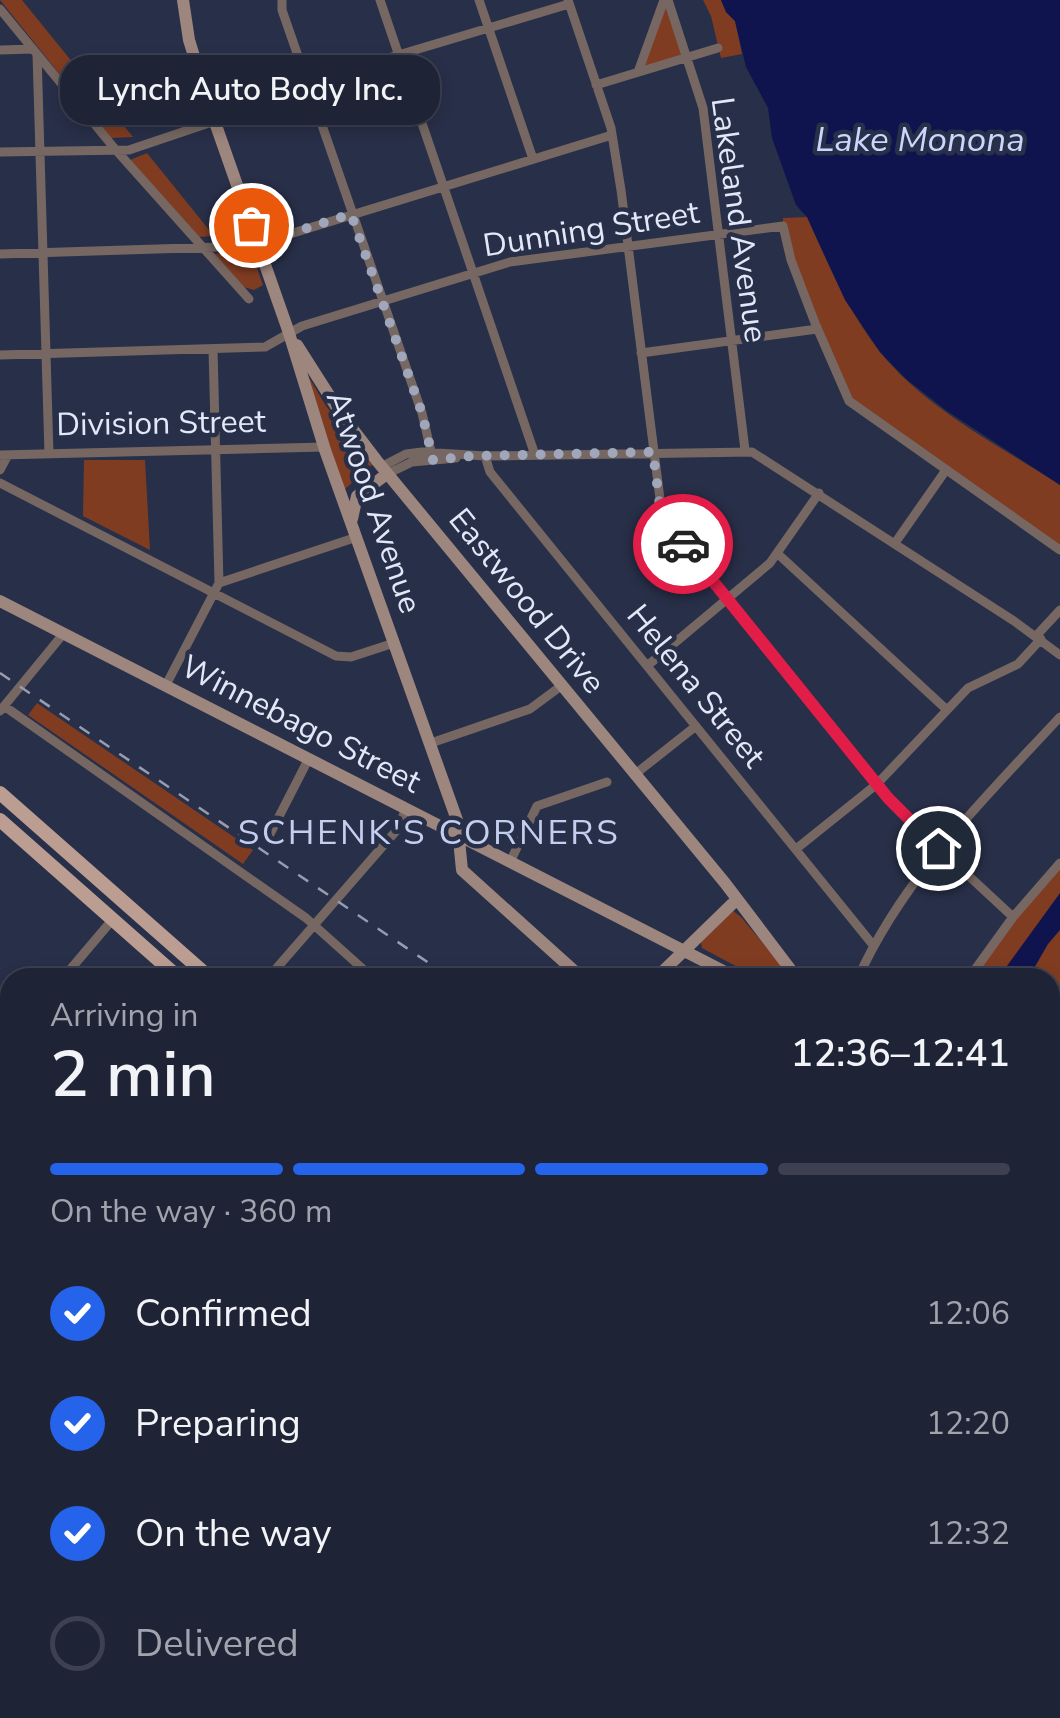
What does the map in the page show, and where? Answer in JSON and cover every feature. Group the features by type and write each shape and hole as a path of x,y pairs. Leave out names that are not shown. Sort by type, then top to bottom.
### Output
{"main road":[{"path":"0,792 199,968"},
{"path":"0,820 167,968"}],"street":[{"name":"Atwood Avenue","path":"182,0 189,40 213,116 290,333 324,447 456,820 461,864 466,875 571,968"},
{"path":"282,0 282,10 351,214 422,413 432,456"},
{"path":"380,0 535,455"},
{"path":"479,0 533,159"},
{"name":"Lakeland Avenue","path":"666,0 703,108 745,450"},
{"name":"Lakeland Avenue","path":"638,72 666,0"},
{"path":"0,152 129,150 307,82 568,2 612,135 657,489 664,514 684,546 900,813 1013,917"},
{"path":"0,9 115,149 249,299"},
{"path":"596,85 718,48"},
{"path":"0,50 35,51"},
{"path":"35,51 49,454"},
{"path":"0,254 248,247 612,135"},
{"name":"Dunning Street","path":"0,355 265,346 302,326 538,256 783,226 817,329"},
{"path":"642,354 817,329 849,401 1060,550"},
{"name":"Eastwood Drive","path":"290,333 340,414 725,883 773,948"},
{"path":"166,685 217,587 213,349"},
{"name":"Division Street","path":"4,455 324,447"},
{"path":"351,518 357,496 384,470 432,456 745,450 895,543 1039,637 1060,655"},
{"path":"0,470 4,455"},
{"name":"Helena Street","path":"485,456 486,466 500,484 873,945"},
{"path":"895,543 946,470"},
{"path":"0,482 217,587 342,658 394,643"},
{"path":"647,666 778,554 818,493"},
{"path":"217,587 357,536"},
{"path":"778,554 946,709"},
{"name":"Winnebago Street","path":"0,600 717,968"},
{"path":"796,849 877,784 968,688 1018,664 1060,610"},
{"path":"64,633 2,708 313,925 362,968"},
{"path":"431,744 530,709 561,686"},
{"path":"863,968 873,945 938,848 1060,718"},
{"path":"634,775 696,726"},
{"path":"269,836 308,760"},
{"path":"510,862 538,806 607,782"},
{"path":"276,968 396,832 406,810"},
{"name":"Eastwood Drive","path":"697,852 732,904 790,968"},
{"path":"977,968 1013,917 1060,863"},
{"path":"666,968 732,904"},
{"path":"75,968 113,919"}],"shaded area":[{"path":"0,0 22,0 133,137 111,138"},
{"path":"664,0 685,58 638,72"},
{"path":"703,0 721,0 735,21 742,54 721,58"},
{"path":"147,153 214,236 199,237 130,160"},
{"path":"807,217 858,320 898,372 941,409 1060,485 1060,550 849,401 817,329 783,226 783,218"},
{"path":"251,251 263,285 254,290 240,286 212,254"},
{"path":"302,366 326,406 372,465 344,490"},
{"path":"84,460 145,460 150,550 83,516"},
{"path":"37,703 253,850 243,864 28,715"},
{"path":"1060,863 1060,968 977,968"},
{"path":"733,911 784,968 739,968 702,948 701,942"}],"water":[{"name":"Lake Monona","path":"721,0 1060,0 1060,485 947,411 906,379 880,352 845,300 807,217 796,205 772,138 768,108 746,67 735,21"},
{"path":"1060,893 1060,930 1034,968 1006,968"}],"railway":[{"path":"0,673 436,968"}],"way so far":[{"path":"251,225 257,244 351,214 422,413 433,460 653,452 660,507 683,544"}],"place":[{"name":"Lynch Auto Body Inc.","path":"251,225"}],"district":[{"name":"SCHENK'S CORNERS","path":"429,832"}],"route":[{"path":"683,544 900,813 938,848"}]}
